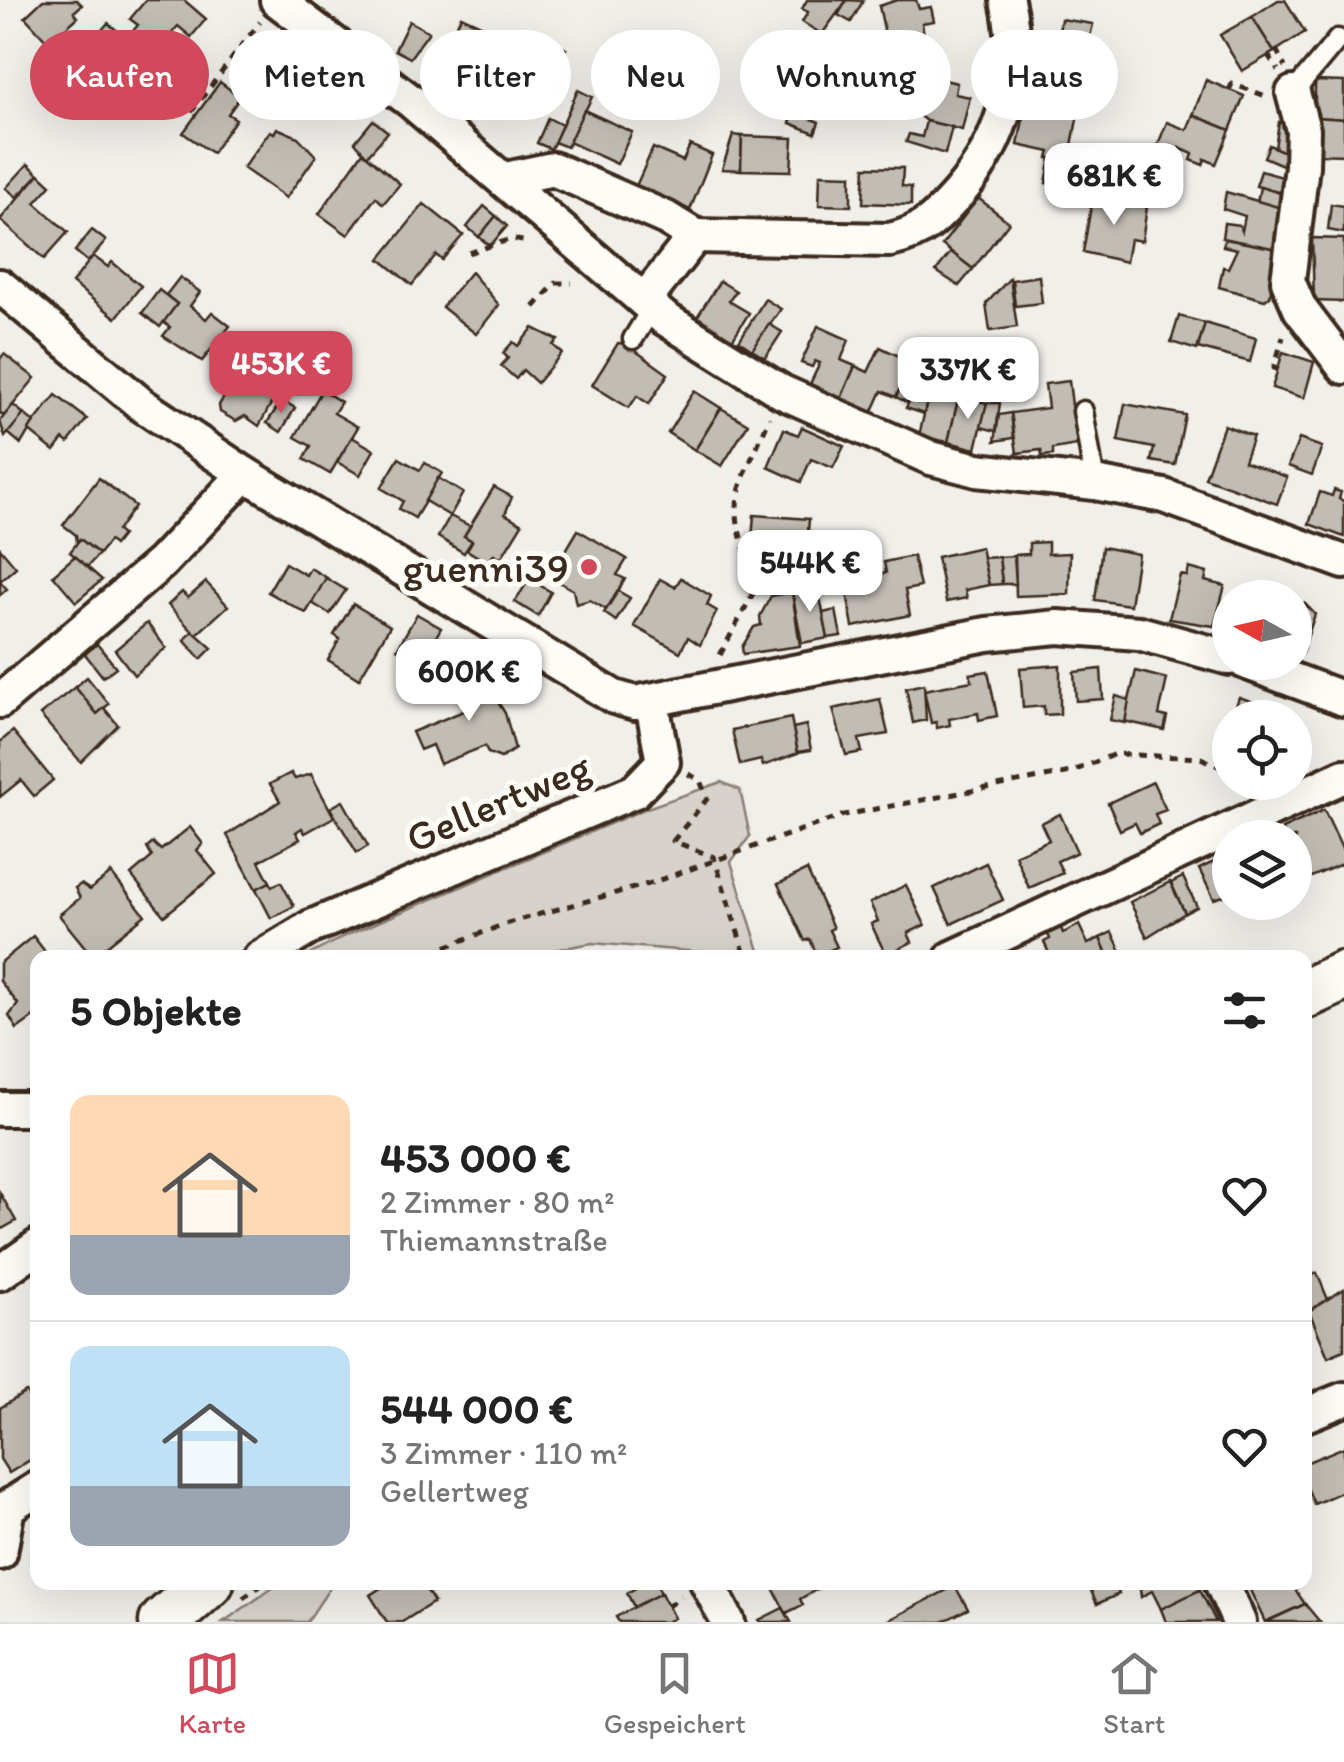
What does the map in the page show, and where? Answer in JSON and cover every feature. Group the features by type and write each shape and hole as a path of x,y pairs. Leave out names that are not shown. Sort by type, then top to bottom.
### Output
{"main road":[{"path":"1312,991 1344,976"},
{"path":"164,1622 200,1590"}],"street":[{"path":"277,0 506,180 648,304 782,392 931,458 977,470 1095,482 1164,496 1344,562"},
{"path":"506,180 553,169 666,218 695,236 890,240 918,234 983,164 1001,128 1012,77 1012,26 1006,0"},
{"path":"1293,94 1303,130 1288,281 1300,309 1344,367"},
{"path":"648,304 695,236"},
{"path":"0,286 142,405 245,474 614,697 652,703 987,634 1058,627 1139,633 1212,653"},
{"path":"0,702 161,563 245,474"},
{"path":"1292,680 1344,700"},
{"name":"Gellertweg","path":"273,950 311,926 635,791 664,762 652,703"},
{"path":"969,950 1344,776"},
{"path":"0,1109 30,1108"},
{"path":"0,1274 30,1252"},
{"path":"1312,1412 1344,1399"},
{"path":"0,1553 4,1499 30,1491"},
{"path":"711,1590 728,1622"},
{"path":"1225,1590 1239,1622"}],"lane":[{"path":"1293,94 1338,39"},
{"path":"633,339 648,304"},
{"path":"1083,411 1095,482"}],"path":[{"path":"209,89 277,0"},
{"path":"1229,90 1232,84 1242,86"},
{"path":"469,253 511,238 543,244"},
{"path":"534,307 556,283 566,281 583,287"},
{"path":"731,635 757,586 734,511 738,490 772,412"},
{"path":"437,950 508,923 648,884 714,857 844,815 1071,772 1115,754 1201,758 1212,763"},
{"path":"707,798 673,840 714,857 743,950"}],"shaded area":[{"path":"721,782 740,790 750,836 731,862 759,950 676,950 592,943 554,950 318,950 345,936 647,808"},
{"path":"270,1590 328,1590 307,1622 223,1622"}],"building":[{"path":"43,0 77,0 82,5 74,12 78,17 64,30 37,30 25,17"},
{"path":"146,0 184,0 206,19 197,30 178,26 175,30 134,30 138,25 130,19"},
{"path":"807,0 847,0 825,30 815,30 802,22 808,12 802,9"},
{"path":"847,0 863,1 851,22 838,15"},
{"path":"897,0 916,0 919,9 931,7 934,21 922,23 923,30 884,30 879,6"},
{"path":"1278,0 1285,0 1305,32 1274,52 1252,17"},
{"path":"461,16 492,30 455,30"},
{"path":"1252,17 1274,52 1242,71 1220,35"},
{"path":"1061,19 1093,24 1092,30 1059,30"},
{"path":"409,21 425,30 420,30 420,44 410,58 400,53 400,40"},
{"path":"1206,80 1244,96 1230,130 1193,115"},
{"path":"1315,81 1344,82 1344,119 1315,117"},
{"path":"220,82 229,89 229,120 235,120 212,153 183,133 192,120 209,120 209,97"},
{"path":"951,82 957,83 955,94 970,97 962,130 926,121 951,120"},
{"path":"578,90 591,96 567,147 554,142 564,120 571,120 571,105"},
{"path":"584,110 591,113 591,120 606,120 632,132 617,164 569,142"},
{"path":"1193,115 1230,130 1216,164 1205,159 1203,165 1191,160 1193,154 1179,148 1176,155 1157,147 1167,122 1187,130"},
{"path":"1315,117 1344,119 1344,155 1313,154"},
{"path":"373,120 388,132 367,156 355,142"},
{"path":"547,120 562,125 551,149 537,143"},
{"path":"791,120 819,122 815,133 790,123"},
{"path":"1023,120 1077,120 1069,161 1048,158 1050,152 1018,145"},
{"path":"926,121 952,127 945,154 906,142 909,134 922,137"},
{"path":"1279,122 1295,127 1289,154 1275,148"},
{"path":"277,128 298,137 316,156 286,198 243,168 270,131 274,133"},
{"path":"733,135 742,136 741,170 722,169"},
{"path":"742,136 793,138 791,171 741,170"},
{"path":"690,145 712,155 690,210 636,186 653,148 683,161"},
{"path":"1269,145 1289,154 1285,166 1264,157"},
{"path":"363,152 400,184 383,204 376,197 348,235 319,214"},
{"path":"1051,158 1075,163 1070,188 1046,183"},
{"path":"28,164 39,174 17,197 6,188"},
{"path":"865,167 903,168 902,186 911,187 911,205 863,203"},
{"path":"1261,171 1286,178 1281,193 1256,186"},
{"path":"39,174 51,185 35,203 68,232 44,259 0,220"},
{"path":"820,174 851,175 851,206 819,205"},
{"path":"1260,187 1287,195 1285,209 1257,203"},
{"path":"1226,192 1285,209 1277,249 1222,238 1224,223 1239,225 1242,231 1245,216 1223,209"},
{"path":"1093,195 1147,207 1142,241 1130,239 1126,262 1083,252"},
{"path":"978,198 1009,222 973,269 942,245"},
{"path":"424,204 463,235 442,260 436,255 412,285 380,259"},
{"path":"1331,204 1344,206 1344,233 1328,230"},
{"path":"484,206 496,216 479,237 467,227"},
{"path":"496,216 507,226 490,246 479,237"},
{"path":"92,230 106,241 88,262 75,251"},
{"path":"1312,238 1344,239 1344,302 1314,301"},
{"path":"1225,239 1277,249 1270,296 1265,300 1219,287 1223,267 1228,268 1237,249 1223,246"},
{"path":"951,252 973,269 959,286 936,271"},
{"path":"93,256 108,267 112,262 141,286 116,318 72,283"},
{"path":"471,272 499,305 476,334 442,307"},
{"path":"1039,276 1042,303 1015,306 1012,280"},
{"path":"180,277 200,292 190,306 206,319 212,312 230,326 202,361 163,336 170,327 163,322 177,304 166,295"},
{"path":"1010,278 1017,327 990,331 986,304"},
{"path":"720,281 736,291 729,301 749,313 732,340 697,317"},
{"path":"159,290 177,304 160,327 142,313"},
{"path":"765,299 781,309 752,350 739,341"},
{"path":"1179,316 1205,323 1197,350 1171,342"},
{"path":"1205,323 1256,338 1250,362 1198,348"},
{"path":"769,324 782,332 765,358 752,350"},
{"path":"818,326 849,340 841,360 855,366 841,399 810,384 820,363 815,361 812,367 801,363"},
{"path":"533,328 558,340 553,345 562,353 537,383 523,370 516,379 501,366 508,358 503,353 513,342 518,346"},
{"path":"618,343 626,344 668,374 649,404 637,396 629,408 592,385"},
{"path":"880,347 912,362 896,397 882,391 872,413 841,399 855,366 868,372"},
{"path":"1283,352 1314,362 1304,398 1272,388"},
{"path":"4,354 35,378 4,416 0,413 0,359"},
{"path":"912,362 924,367 908,403 896,397"},
{"path":"244,365 266,379 276,372 285,378 259,426 245,416 236,421 220,412 219,405"},
{"path":"1069,381 1077,445 1053,449 1053,455 1042,456 1041,450 1017,453 1011,413 1048,408 1045,384"},
{"path":"917,384 930,389 924,414 906,408"},
{"path":"930,389 959,396 948,442 919,436"},
{"path":"322,390 341,402 334,413 358,427 330,474 304,459 311,446 295,437"},
{"path":"694,391 721,408 695,450 668,433"},
{"path":"56,395 87,419 68,443 63,439 54,451 28,430"},
{"path":"959,396 987,403 976,449 948,442"},
{"path":"282,400 295,408 281,432 267,423"},
{"path":"987,403 1000,403 996,431 981,427"},
{"path":"1125,404 1185,415 1175,465 1151,461 1154,448 1118,441"},
{"path":"13,405 24,414 5,437 0,421"},
{"path":"721,408 748,424 722,466 695,450"},
{"path":"1011,413 1014,438 995,441 999,415"},
{"path":"24,414 34,422 21,444 8,433"},
{"path":"1224,425 1253,436 1244,461 1287,477 1277,504 1205,478"},
{"path":"802,427 844,446 833,468 811,459 801,482 768,467 784,429 798,435"},
{"path":"352,437 374,450 360,475 337,462"},
{"path":"1299,439 1322,447 1312,475 1288,466"},
{"path":"399,458 420,470 425,463 442,473 415,518 399,509 403,501 381,488"},
{"path":"99,478 135,506 117,531 122,535 114,545 109,541 99,554 80,539 77,543 76,535 63,525"},
{"path":"438,478 463,493 450,516 425,501"},
{"path":"494,487 512,497 505,514 522,524 501,558 494,554 488,563 467,550 472,541 464,536"},
{"path":"1334,490 1341,492 1339,499 1344,501 1344,537 1309,524 1320,492 1332,496"},
{"path":"754,515 809,519 807,544 752,539"},
{"path":"450,516 470,526 464,536 472,541 464,553 438,537"},
{"name":"guenni39","path":"578,530 627,559 617,575 625,579 607,610 590,600 576,604 573,590 550,577"},
{"path":"80,539 99,554 87,567 70,552"},
{"path":"1048,542 1048,554 1070,553 1069,594 1016,596 1015,555 1029,554 1029,543"},
{"path":"981,547 989,585 965,590 967,598 946,602 937,557"},
{"path":"1102,547 1138,554 1130,605 1095,600"},
{"path":"0,548 16,567 0,581"},
{"path":"75,556 102,580 76,602 53,575"},
{"path":"913,556 920,587 905,590 910,615 853,627 845,581 886,573 884,562"},
{"path":"1014,556 1016,584 1002,584 999,557"},
{"path":"999,557 1002,584 989,585 983,558"},
{"path":"285,563 306,575 310,568 327,578 306,613 268,592"},
{"path":"1189,568 1207,573 1205,581 1212,583 1212,626 1169,619 1180,575 1187,576"},
{"path":"326,578 346,590 330,614 312,603"},
{"path":"681,578 711,596 707,605 717,611 700,645 688,637 680,652 634,626 660,579 675,587"},
{"path":"529,579 551,592 538,616 515,602"},
{"path":"206,582 228,606 196,635 168,605 182,592 188,598"},
{"path":"818,587 828,638 802,643 792,592"},
{"path":"618,591 630,598 616,621 604,613"},
{"path":"792,592 800,646 743,654 742,647 754,627 761,625 760,616 771,596"},
{"path":"353,604 390,626 359,679 328,660 340,639 334,635"},
{"path":"836,610 841,636 828,638 823,613"},
{"path":"417,614 441,628 421,663 397,649"},
{"path":"147,623 166,648 134,675 115,650"},
{"path":"193,631 212,648 201,659 184,640"},
{"path":"97,644 116,667 103,677 85,654"},
{"path":"468,665 477,685 485,682 505,713 515,749 501,758 488,753 485,746 440,764 432,745 420,750 412,732 466,710 450,673"},
{"path":"1060,665 1060,714 1044,715 1044,706 1023,708 1020,668"},
{"path":"1101,669 1103,699 1076,701 1074,672"},
{"path":"988,671 997,716 979,720 978,713 949,719 950,725 937,728 936,722 931,723 924,690 972,681 970,674"},
{"path":"1136,671 1167,679 1159,715 1167,717 1164,730 1124,721"},
{"path":"87,677 109,704 97,714 75,687"},
{"path":"924,684 926,720 913,723 906,688"},
{"path":"75,687 97,714 104,708 118,725 81,762 40,715"},
{"path":"1116,696 1129,700 1125,723 1110,720"},
{"path":"880,699 888,734 859,739 862,752 846,755 833,709"},
{"path":"791,718 798,753 763,766 761,760 740,765 732,730"},
{"path":"806,725 811,750 798,752 793,728"},
{"path":"13,731 53,780 34,796 21,780 0,797 0,742"},
{"path":"291,773 295,779 311,774 334,817 305,833 302,828 296,832 300,839 259,861 270,882 256,889 227,835 280,801 270,784"},
{"path":"1153,782 1166,810 1155,814 1159,824 1140,833 1135,823 1120,830 1108,803"},
{"path":"343,801 368,846 357,853 330,808"},
{"path":"1324,810 1344,853 1344,863 1312,877 1312,820 1302,820"},
{"path":"1060,814 1077,852 1057,861 1063,873 1029,888 1015,855 1049,840 1041,823"},
{"path":"190,827 203,844 197,850 216,874 164,916 131,875 152,857 147,848 153,843 161,850"},
{"path":"986,863 1003,900 951,924 934,888"},
{"path":"1212,863 1212,895 1199,869"},
{"path":"807,870 833,928 829,930 837,947 815,950 810,939 805,941 778,884"},
{"path":"111,873 145,915 102,950 87,950 59,915 80,898 75,888 81,884 90,890"},
{"path":"1183,877 1197,907 1185,913 1171,883"},
{"path":"270,882 272,886 281,882 294,906 271,918 256,889"},
{"path":"1170,882 1185,913 1147,937 1130,902"},
{"path":"906,885 925,925 908,933 912,942 896,950 884,950 871,924 878,921 870,903"},
{"path":"1079,925 1088,944 1100,938 1105,950 1048,950 1044,942 1050,939 1047,932 1060,926 1063,933"},
{"path":"1112,932 1120,950 1105,950 1100,938"},
{"path":"33,936 44,950 30,950 30,1020 17,1029 9,1016 18,1004 0,981 0,963"},
{"path":"0,1193 16,1221 0,1230"},
{"path":"1317,1273 1329,1302 1312,1310 1312,1275"},
{"path":"1344,1289 1344,1350 1328,1357 1312,1309"},
{"path":"26,1392 30,1398 30,1460 9,1473 0,1459 0,1408"},
{"path":"1344,1447 1344,1491 1314,1504 1312,1460"},
{"path":"378,1590 426,1590 434,1602 402,1622 387,1622 370,1595"},
{"path":"659,1590 661,1593 634,1607 627,1593"},
{"path":"774,1590 816,1590 800,1599 803,1605 786,1613"},
{"path":"947,1590 957,1590 968,1609 942,1622 885,1622"},
{"path":"1091,1590 1117,1590 1119,1594 1097,1604"},
{"path":"1140,1590 1200,1590 1161,1609 1152,1591 1141,1597"},
{"path":"1200,1590 1216,1622 1166,1622 1161,1609"},
{"path":"1250,1590 1295,1590 1305,1604 1265,1622"},
{"path":"661,1593 674,1618 666,1622 619,1622 616,1617"},
{"path":"1305,1604 1320,1622 1266,1622"},
{"path":"783,1608 791,1622 760,1622 759,1620"}],"place":[{"name":"guenni39","path":"589,567"}]}
